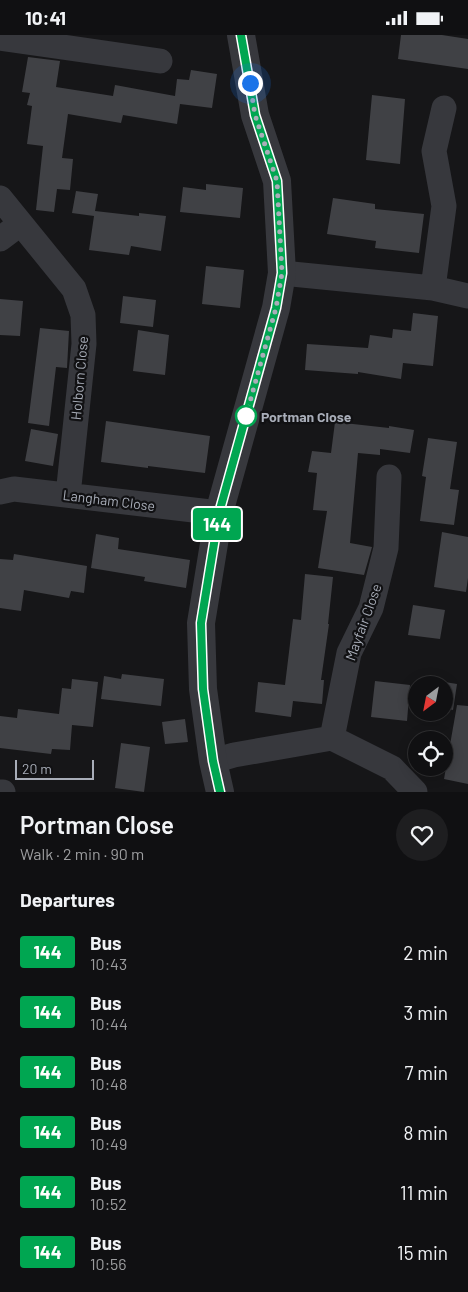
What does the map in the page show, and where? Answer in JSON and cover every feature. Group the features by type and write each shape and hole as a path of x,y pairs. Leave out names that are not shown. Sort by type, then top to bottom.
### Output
{"street":[{"path":"220,792 213,761 203,689 201,623 219,513 276,308 282,273 277,181 255,115 241,35"},
{"path":"0,38 160,61"},
{"path":"433,288 444,206 434,151 444,108"},
{"name":"Holborn Close","path":"0,198 74,289 83,315 84,343 68,495"},
{"path":"0,239 20,223"},
{"path":"282,273 433,288 468,296"},
{"name":"Mayfair Close","path":"332,738 349,653 370,608 386,548 389,477"},
{"name":"Langham Close","path":"0,493 14,489 219,513"},
{"path":"213,761 234,755 332,738 392,768 415,792"}],"building":[{"path":"401,35 442,35 468,39 468,69 398,59"},
{"path":"28,57 60,61 56,87 113,96 115,85 175,96 177,79 189,80 191,70 217,74 212,108 180,104 177,124 123,115 121,123 68,114 62,158 73,159 70,190 57,189 54,212 36,210 43,146 27,144 32,106 27,105 30,93 22,92"},
{"path":"372,95 405,99 400,164 366,160"},
{"path":"206,184 243,188 240,218 180,212 183,187 206,190"},
{"path":"76,191 98,194 95,211 139,216 139,213 166,216 161,251 131,246 129,255 89,250 94,216 72,213"},
{"path":"333,198 375,204 375,209 424,214 419,253 375,248 376,241 327,234"},
{"path":"206,266 244,270 240,308 202,304"},
{"path":"123,296 156,300 153,327 120,323"},
{"path":"0,299 23,301 20,336 0,335"},
{"path":"413,313 438,316 433,366 403,363 401,379 358,372 358,374 305,370 307,344 368,348 370,335 392,338 393,329 411,331"},
{"path":"40,328 69,331 67,368 56,367 49,426 28,423"},
{"path":"138,330 169,335 165,375 133,371"},
{"path":"106,421 210,436 205,473 101,462"},
{"path":"335,422 414,430 410,453 380,449 380,455 358,453 350,543 372,547 364,575 318,568 327,511 313,510 317,473 308,472 312,451 331,453"},
{"path":"31,429 58,434 53,466 25,461"},
{"path":"428,438 457,442 450,489 459,490 454,525 420,521 426,477 422,476"},
{"path":"442,532 468,537 466,592 434,587"},
{"path":"96,534 119,538 118,549 190,560 186,588 144,581 145,577 91,568"},
{"path":"14,554 87,566 84,593 71,591 69,598 24,590 21,611 0,608 0,559 13,560"},
{"path":"305,574 333,577 321,680 324,680 322,704 293,701 291,717 255,712 258,682 285,685 293,619 301,620"},
{"path":"413,605 445,610 440,639 408,635"},
{"path":"122,674 164,679 161,706 101,699 104,676 121,679"},
{"path":"72,679 98,682 93,727 72,725 70,750 52,749 51,754 0,748 0,716 17,718 18,709 59,714 62,688 71,689"},
{"path":"375,681 408,685 407,721 371,717"},
{"path":"453,683 457,684 453,710"},
{"path":"457,705 468,706 468,784 444,779 445,776 453,776 452,731"},
{"path":"185,719 188,742 165,744 162,722"},
{"path":"121,743 150,747 144,792 115,788"}],"bus line":[{"name":"144","path":"220,792 213,761 203,689 201,623 219,513 276,308 282,273 277,181 255,115 241,35"}],"place":[{"name":"Portman Close","path":"246,416"}],"route":[{"path":"246,416 276,308 282,273 277,181 255,115 250,83"}]}
